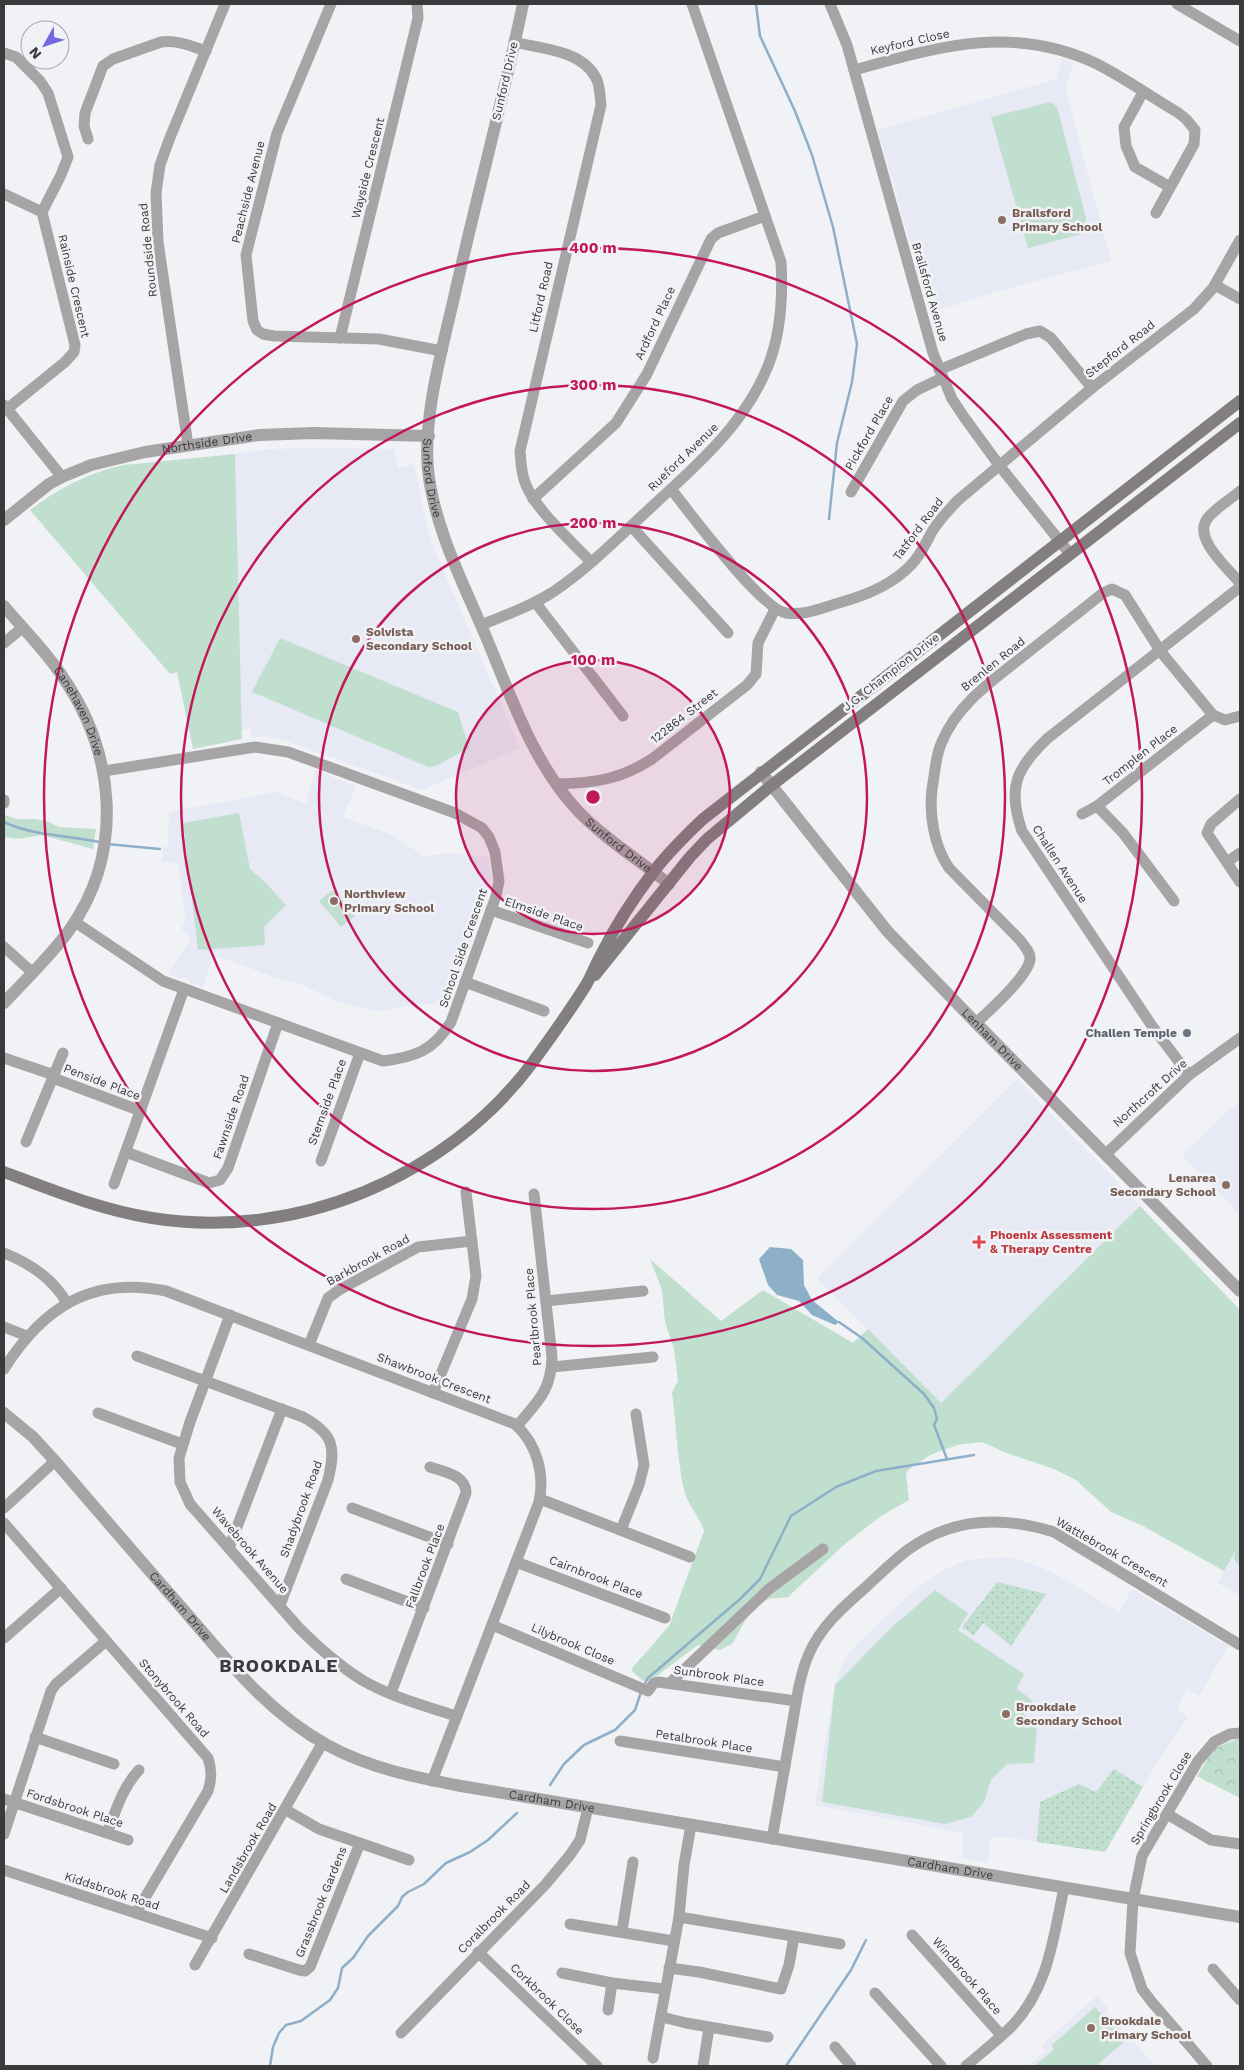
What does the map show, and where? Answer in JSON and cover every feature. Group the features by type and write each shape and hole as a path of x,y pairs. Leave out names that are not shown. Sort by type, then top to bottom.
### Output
{"main road":[{"name":"J.G. Champion Drive","path":"4,1172 89,1203 151,1218 187,1222 225,1223 292,1213 336,1202 392,1180 425,1161 460,1136 487,1112 532,1063 586,984 602,951 654,872 703,819 1240,401"},
{"name":"J.G. Champion Drive","path":"586,984 605,964 707,839 772,785 1240,423"}],"street":[{"name":"Roundside Road","path":"188,445 158,242 156,193 160,165 168,140 226,4"},
{"name":"Peachside Avenue","path":"331,4 277,133 249,241 246,268 253,321 257,330 263,334 274,336 379,339 442,351"},
{"name":"Wayside Crescent","path":"340,338 418,18 417,4"},
{"name":"Sunford Drive","path":"523,4 442,351 429,436 428,470 436,513 444,540 526,732 556,784 579,811 601,832 669,884"},
{"name":"Rueford Avenue","path":"481,625 535,602 554,591 591,562 631,526 719,443 739,420 768,366 775,342 782,288 781,262 692,4"},
{"name":"Brailsford Avenue","path":"830,4 842,29 940,374 952,400 999,465 1070,554"},
{"path":"1177,4 1240,41"},
{"path":"88,139 84,126 85,113 100,71 107,62 145,47 169,41 206,51"},
{"name":"Keyford Close","path":"854,70 928,49 997,41 1028,43 1062,51 1096,64 1177,112 1195,130 1194,144 1156,213"},
{"name":"Litford Road","path":"514,42 574,57 586,64 597,80 601,105 520,451 525,484 533,499 591,562"},
{"path":"4,53 16,57 40,81 48,93 68,157 42,212 4,194"},
{"path":"1143,92 1124,127 1126,146 1135,167 1170,187"},
{"name":"Rainside Crescent","path":"6,407 66,362 74,352 72,335 42,212"},
{"name":"Ardford Place","path":"533,499 616,423 647,374 712,239 718,232 766,216"},
{"name":"Stepford Road","path":"999,465 1092,388 1194,309 1215,285 1240,240"},
{"path":"1215,285 1240,299"},
{"name":"Pickford Place","path":"851,492 903,401 940,374 1034,331 1040,331 1051,338 1092,388"},
{"path":"6,407 62,476"},
{"name":"Northside Drive","path":"4,520 62,476 91,465 188,445 259,435 314,432 429,436"},
{"name":"Tatford Road","path":"775,609 785,613 809,612 866,595 886,585 910,566 919,555 942,517 957,501 999,465"},
{"path":"671,489 756,593 775,609"},
{"path":"1240,492 1211,514 1206,520 1202,532 1205,541 1240,583"},
{"path":"631,526 728,633"},
{"name":"Challen Avenue","path":"1189,1075 1152,1026 1022,831 1014,802 1019,775 1033,752 1240,588"},
{"name":"Brenlen Road","path":"976,1023 1023,976 1030,955 1020,940 969,890 942,858 933,824 931,799 937,755 941,743 951,724 970,698 1106,591 1118,591 1125,595 1160,652"},
{"path":"535,602 623,716"},
{"name":"Canehaven Drive","path":"4,606 62,676 84,712 97,744 104,771 107,791 103,852 92,888 75,922"},
{"name":"122864 Street","path":"556,784 589,783 611,779 635,770 652,759 747,685 756,674 758,643 775,609"},
{"path":"4,643 22,628"},
{"path":"1160,652 1213,715 1225,720 1240,716"},
{"name":"Tromplen Place","path":"1082,814 1098,806 1213,715"},
{"name":"School Side Crescent","path":"75,922 164,981 383,1060 402,1058 430,1048 443,1036 451,1022 496,896 499,868 489,837 482,828 455,813 288,752 255,746 104,771"},
{"name":"Lenham Drive","path":"761,772 888,932 1240,1291"},
{"path":"1240,799 1211,824 1208,830 1208,836 1240,882"},
{"path":"1098,806 1123,833 1174,901"},
{"path":"1227,862 1240,853"},
{"name":"Elmside Place","path":"491,910 588,943"},
{"path":"4,1003 75,922"},
{"path":"4,948 33,972"},
{"path":"465,982 544,1011"},
{"path":"114,1184 184,989"},
{"name":"Fawnside Road","path":"126,1152 209,1183 220,1180 228,1168 278,1023"},
{"name":"Northcroft Drive","path":"1106,1154 1189,1075 1240,1038"},
{"name":"Penside Place","path":"26,1142 63,1053"},
{"name":"Stemside Place","path":"321,1161 360,1053"},
{"path":"4,1058 53,1076"},
{"name":"Penside Place","path":"53,1076 141,1111"},
{"path":"433,1393 472,1299 476,1276 466,1192"},
{"name":"Pearlbrook Place","path":"517,1426 547,1387 552,1375 534,1194"},
{"name":"Barkbrook Road","path":"309,1345 328,1298 339,1290 418,1247 472,1242"},
{"path":"4,1253 28,1263 50,1280 67,1303"},
{"name":"Shawbrook Crescent","path":"4,1369 27,1336 49,1315 67,1303 94,1292 114,1288 150,1288 166,1291 230,1315 517,1426"},
{"path":"546,1301 643,1291"},
{"name":"Wavebrook Avenue","path":"230,1315 182,1444 179,1470 184,1494 190,1504 299,1628 340,1665 363,1680 391,1693 456,1716"},
{"path":"4,1327 27,1336"},
{"name":"Shadybrook Road","path":"137,1356 303,1417 322,1431 333,1448 333,1459 328,1480 280,1605"},
{"path":"552,1367 653,1357"},
{"path":"229,1548 282,1409"},
{"name":"Cardham Drive","path":"4,1413 33,1437 55,1461 245,1681 280,1714 345,1754 384,1769 432,1780 588,1808 1240,1917"},
{"path":"98,1413 182,1444"},
{"path":"621,1530 639,1485 644,1465 636,1414"},
{"path":"432,1780 540,1499 542,1490 535,1452 524,1433 517,1426"},
{"path":"4,1508 55,1461"},
{"name":"Fallbrook Place","path":"391,1693 466,1493 466,1486 460,1478 430,1467"},
{"path":"540,1499 690,1557"},
{"path":"352,1508 448,1544"},
{"name":"Wattlebrook Crescent","path":"772,1839 796,1702 802,1676 814,1642 841,1609 908,1550 925,1539 955,1527 988,1521 1020,1522 1054,1532 1240,1645"},
{"name":"Stonybrook Road","path":"4,1523 208,1758 212,1768 211,1781 202,1802 136,1913"},
{"path":"670,1683 769,1589 823,1549"},
{"name":"Cairnbrook Place","path":"516,1562 665,1618"},
{"path":"346,1579 424,1608"},
{"path":"4,1638 61,1588"},
{"name":"Lilybrook Close","path":"492,1625 643,1688"},
{"path":"4,1834 9,1801 51,1691 106,1641"},
{"name":"Sunbrook Place","path":"643,1688 648,1691 654,1683 670,1683 796,1702"},
{"name":"Springbrook Close","path":"1207,2066 1151,2002 1142,1989 1130,1953 1133,1900 1142,1856 1206,1750 1221,1737 1240,1733"},
{"path":"35,1737 114,1764"},
{"name":"Petalbrook Place","path":"620,1741 784,1767"},
{"name":"Landsbrook Road","path":"196,1966 323,1742"},
{"path":"108,1833 122,1795 131,1779 139,1770"},
{"name":"Fordsbrook Place","path":"9,1801 128,1840"},
{"name":"Coralbrook Road","path":"400,2033 545,1885 580,1840 588,1808"},
{"name":"Grassbrook Gardens","path":"286,1810 319,1829 409,1860"},
{"path":"1168,1814 1211,1840 1240,1844"},
{"path":"653,2058 679,1917 684,1865 691,1825"},
{"name":"Grassbrook Gardens","path":"249,1954 306,1971 310,1967 360,1844"},
{"path":"622,1931 633,1862"},
{"name":"Kiddsbrook Road","path":"4,1870 212,1938"},
{"path":"966,2066 1001,2035 1022,2013 1043,1976 1048,1966 1064,1888"},
{"path":"679,1917 840,1944"},
{"path":"570,1924 674,1941"},
{"name":"Windbrook Place","path":"912,1934 1001,2035"},
{"path":"669,1968 699,1972 781,1989 790,1965 794,1937"},
{"name":"Corkbrook Close","path":"478,1952 597,2066"},
{"path":"1213,1969 1240,2000"},
{"path":"562,1973 612,1983 665,1989"},
{"path":"608,2010 612,1983"},
{"path":"875,1993 941,2066"},
{"path":"662,2017 709,2028 768,2037"},
{"path":"703,2066 709,2028"},
{"path":"835,2047 851,2066"}],"shaded area":[{"name":"Brailsford Primary School","path":"1062,58 1074,63 1065,87 1111,261 995,292 930,313 878,130 1057,79"},
{"name":"Solvista Secondary School","path":"271,449 394,449 398,468 414,464 434,549 520,748 422,790 281,739 265,736 252,738 250,729 241,730 235,454"},
{"name":"Northview Primary School","path":"315,770 356,786 343,817 392,835 424,856 450,853 488,857 491,881 471,945 450,1002 406,1006 381,1011 370,1010 337,1001 300,984 283,980 213,955 203,987 189,983 189,980 184,977 182,979 168,974 191,940 181,928 186,921 178,863 162,861 163,847 168,847 169,812 277,792 306,804"},
{"name":"Phoenix Assessment & Therapy Centre","path":"1017,1079 1140,1206 941,1403 817,1278"},
{"name":"Lenarea Secondary School","path":"1240,1102 1240,1215 1182,1155 1224,1114"},
{"path":"1240,1544 1240,1596 1218,1583"},
{"name":"Brookdale Secondary School","path":"1008,1557 1030,1563 1056,1574 1119,1612 1132,1589 1228,1646 1199,1696 1187,1689 1177,1710 1188,1717 1157,1763 1105,1852 1013,1838 991,1837 987,1863 962,1858 963,1833 815,1805 835,1685 843,1663 853,1648 912,1592 945,1569 967,1560"},
{"name":"Brookdale Primary School","path":"1097,1996 1109,2009 1107,2012 1155,2066 1029,2066 1045,2050 1041,2045"}],"green space":[{"path":"1051,102 1057,107 1086,218 1082,234 1028,248 991,117"},
{"path":"235,454 242,739 193,749 177,672 170,674 30,510 74,482 111,468 124,465"},
{"path":"280,638 458,712 469,748 436,766 428,767 252,692"},
{"path":"239,813 250,869 286,905 264,927 265,945 198,950 183,823"},
{"path":"4,815 17,819 35,819 49,822 59,827 96,829 93,849 41,835 19,839 4,837"},
{"path":"333,890 355,916 341,927 319,901"},
{"path":"1140,1206 1240,1310 1240,1567 1234,1559 1235,1552 1224,1571 1143,1526 1111,1512 1076,1480 1054,1469 1009,1454 982,1442 957,1445 930,1455 908,1470 906,1473 909,1500 881,1516 846,1543 788,1597 768,1599 752,1609 732,1644 720,1650 698,1645 651,1680 643,1681 632,1671 633,1667 669,1626 704,1531 683,1486 672,1392 678,1381 674,1349 665,1322 662,1290 650,1259 721,1321 763,1290 853,1343 868,1329 941,1403"},
{"path":"997,1582 1046,1594 1011,1646 983,1623 974,1636 962,1627"},
{"path":"935,1590 968,1613 958,1630 1024,1674 1017,1689 1033,1701 1024,1714 1037,1730 1034,1763 1007,1764 991,1780 984,1802 971,1817 945,1824 822,1802 835,1685 891,1628"},
{"path":"1240,1738 1240,1798 1197,1776 1214,1748"},
{"path":"1114,1769 1143,1787 1105,1852 1037,1842 1040,1802 1079,1784 1096,1792"},
{"path":"1095,2007 1125,2041 1096,2066 1035,2066 1054,2049 1051,2046"}],"water":[{"path":"770,1247 791,1249 803,1260 804,1285 812,1300 839,1322 835,1325 812,1315 799,1301 777,1295 768,1285 759,1259"}],"waterway":[{"path":"756,4 760,36 795,111 812,155 833,227 857,344 852,382 837,443 829,519"},
{"path":"4,822 38,833 99,842"},
{"path":"107,844 160,849"},
{"path":"839,1322 862,1338 924,1394 934,1408 937,1419 934,1425 947,1459"},
{"path":"644,1685 648,1678 740,1599 760,1579 791,1516 836,1487 876,1471 974,1455"},
{"path":"550,1785 564,1764 584,1745 615,1730 635,1710 641,1692"},
{"path":"270,2066 273,2047 279,2033 286,2025 301,2021 330,2000 338,1988 342,1968 353,1958 368,1936 398,1906 402,1897 424,1884 446,1863 470,1852 488,1840 517,1813"},
{"path":"786,2066 851,1970 866,1940"}],"place":[{"name":"Brailsford Primary School","path":"1002,220"},
{"name":"Solvista Secondary School","path":"356,639"},
{"name":"Northview Primary School","path":"334,901"},
{"name":"Challen Temple","path":"1187,1033"},
{"name":"Lenarea Secondary School","path":"1226,1185"},
{"name":"Phoenix Assessment & Therapy Centre","path":"979,1242"},
{"name":"Brookdale Secondary School","path":"1006,1714"},
{"name":"Brookdale Primary School","path":"1091,2028"}],"district":[{"name":"BROOKDALE","path":"279,1666"}]}
